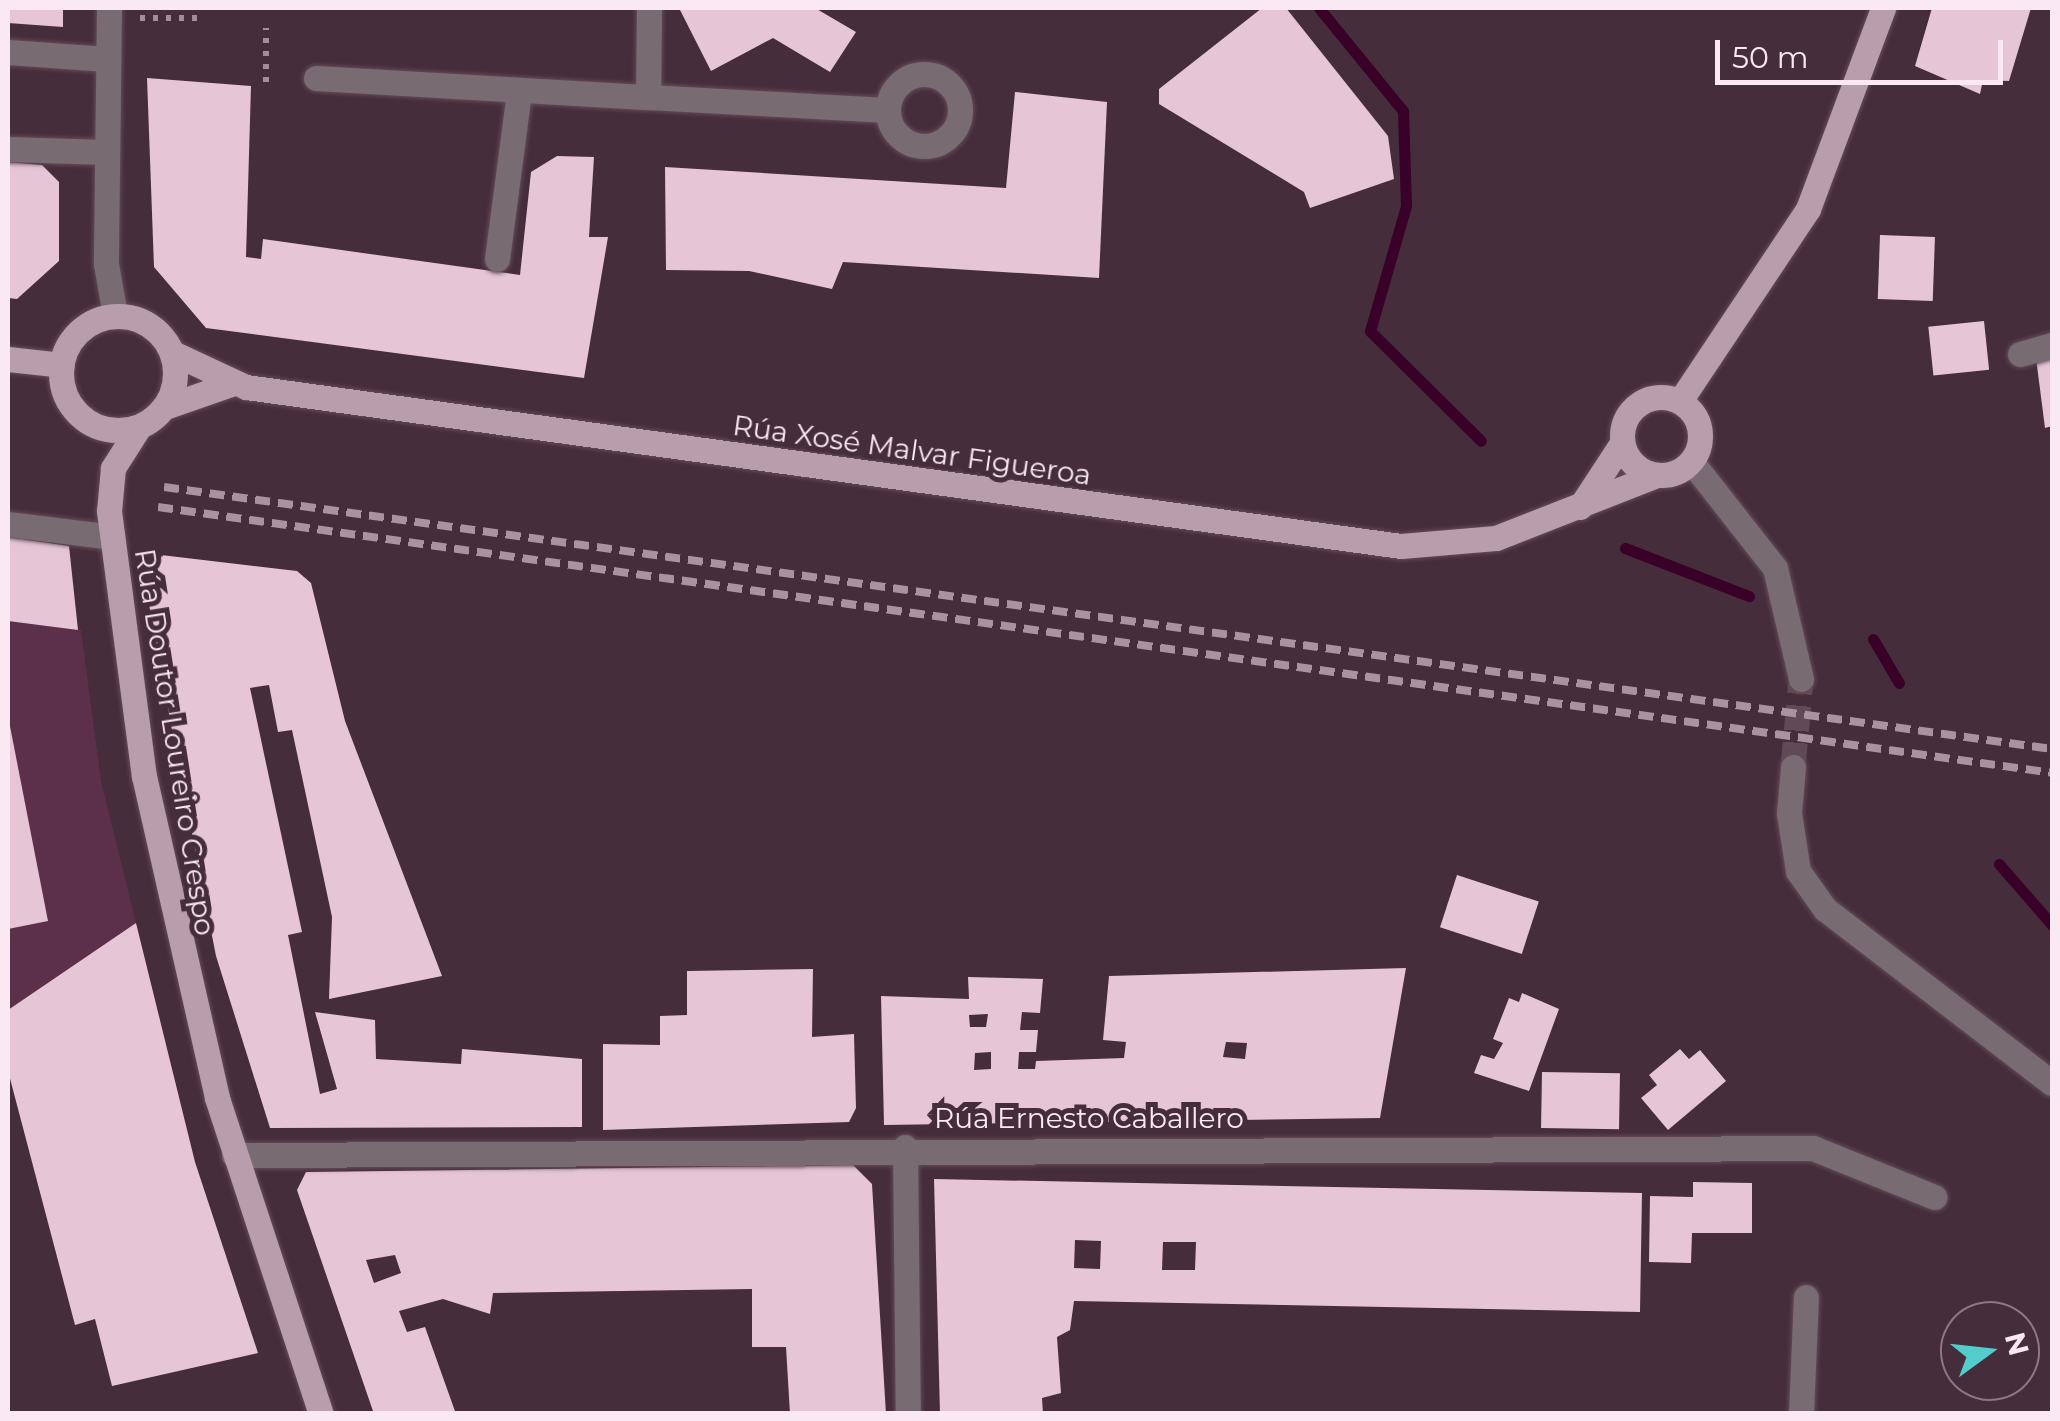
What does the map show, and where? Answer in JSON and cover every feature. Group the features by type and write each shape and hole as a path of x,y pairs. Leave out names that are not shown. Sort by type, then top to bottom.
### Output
{"main road":[{"path":"1680,401 1808,209 1882,8"},
{"path":"116,316 150,326 173,353 165,407 139,427 89,423 67,398 62,365 79,331 116,316"},
{"name":"Rúa Xosé Malvar Figueroa","path":"173,353 231,384 1401,546 1496,538 1691,461"},
{"path":"8,359 62,365"},
{"name":"Rúa Xosé Malvar Figueroa","path":"165,407 231,384"},
{"path":"1580,507 1622,443 1626,418 1643,400 1680,401"},
{"path":"1680,401 1699,428 1691,461"},
{"name":"Rúa Doutor Loureiro Crespo","path":"139,427 113,468 112,536 173,926 234,1155 321,1414"},
{"path":"1622,443 1635,465 1658,475"}],"street":[{"path":"109,8 106,264 116,316"},
{"path":"648,97 649,8"},
{"path":"8,52 107,59"},
{"path":"316,78 888,110"},
{"path":"497,258 519,92"},
{"path":"8,149 106,152"},
{"path":"2020,354 2052,345"},
{"path":"1691,461 1775,568 1801,679"},
{"path":"8,524 112,536"},
{"path":"1792,766 1788,813 1798,871 1825,908 2052,1083"},
{"path":"904,1148 908,1414"},
{"name":"Rúa Ernesto Caballero","path":"234,1155 904,1148 1812,1148 1934,1197"},
{"path":"1802,1414 1806,1297"}],"path":[{"path":"140,18 201,18"},
{"path":"266,28 266,82"}],"shaded area":[{"path":"8,621 81,630 101,781 136,923 8,1010"}],"building":[{"path":"8,8 63,8 63,27 8,23"},
{"path":"679,8 815,8 856,32 830,72 773,38 711,71"},
{"path":"1262,8 1286,8 1388,136 1394,179 1310,208 1304,192 1159,104 1159,89"},
{"path":"1932,8 2031,8 2009,81 1983,80 1980,94 1915,66"},
{"path":"147,78 251,86 246,257 261,259 263,239 520,275 531,172 557,156 594,157 589,237 608,237 584,378 206,328 154,267"},
{"path":"1015,92 1107,102 1099,278 843,262 832,289 749,271 666,270 665,167 1006,188"},
{"path":"8,162 42,165 59,182 59,261 17,299 8,298"},
{"path":"1880,235 1935,237 1933,301 1878,299"},
{"path":"1984,321 1989,370 1933,376 1928,327"},
{"path":"2052,354 2052,426 2045,428 2036,358"},
{"path":"8,537 69,546 78,630 8,621"},
{"path":"161,555 297,571 311,583 345,721 442,976 329,999 332,917 292,730 278,732 269,685 250,688 302,932 288,935 320,1094 337,1089 315,1012 375,1020 376,1059 461,1064 462,1049 582,1059 582,1127 270,1128 216,956 176,752 144,577"},
{"path":"8,716 48,921 8,929"},
{"path":"1457,875 1539,902 1522,954 1440,927"},
{"path":"136,923 195,1162 258,1353 112,1386 95,1319 75,1325 8,1071 8,1010"},
{"path":"1406,968 1380,1118 884,1125 881,996 969,999 968,977 1043,979 1040,1013 1022,1012 1020,1030 1038,1030 1036,1052 1019,1052 1018,1069 1035,1069 1036,1061 1124,1058 1126,1042 1103,1040 1109,976","holes":["988,1014 986,1027 970,1027 969,1015","1226,1042 1247,1043 1245,1059 1223,1057","991,1052 991,1069 974,1070 975,1053"]},
{"path":"813,969 812,1037 854,1034 856,1108 849,1122 603,1130 603,1044 660,1045 660,1016 687,1015 687,971"},
{"path":"1522,993 1559,1009 1529,1091 1474,1073 1481,1055 1494,1059 1503,1043 1493,1039 1509,998 1519,1002"},
{"path":"1680,1049 1689,1059 1700,1050 1726,1081 1668,1130 1641,1098 1657,1085 1649,1075"},
{"path":"1542,1072 1620,1073 1619,1129 1541,1128"},
{"path":"853,1165 872,1184 886,1414 790,1414 786,1347 752,1347 752,1289 493,1293 490,1314 443,1299 399,1311 407,1332 425,1327 456,1414 374,1414 297,1190 306,1172","holes":["395,1255 401,1273 374,1283 366,1260"]},
{"path":"934,1179 1642,1193 1640,1312 1074,1301 1070,1330 1057,1337 1061,1393 1042,1398 1043,1414 940,1414","holes":["1075,1240 1101,1241 1100,1269 1074,1268","1163,1242 1196,1242 1195,1270 1162,1270"]},
{"path":"1693,1182 1752,1183 1752,1233 1692,1233 1691,1263 1649,1262 1650,1196 1693,1197"}],"waterway":[{"path":"1319,8 1403,111 1406,206 1370,331 1481,441"},
{"path":"1625,548 1749,596"},
{"path":"1873,639 1899,683"},
{"path":"1999,864 2052,925"}],"tunnel":[{"path":"1793,767 1801,679"}],"railway":[{"path":"164,487 2052,749"},
{"path":"158,507 2052,773"}]}
